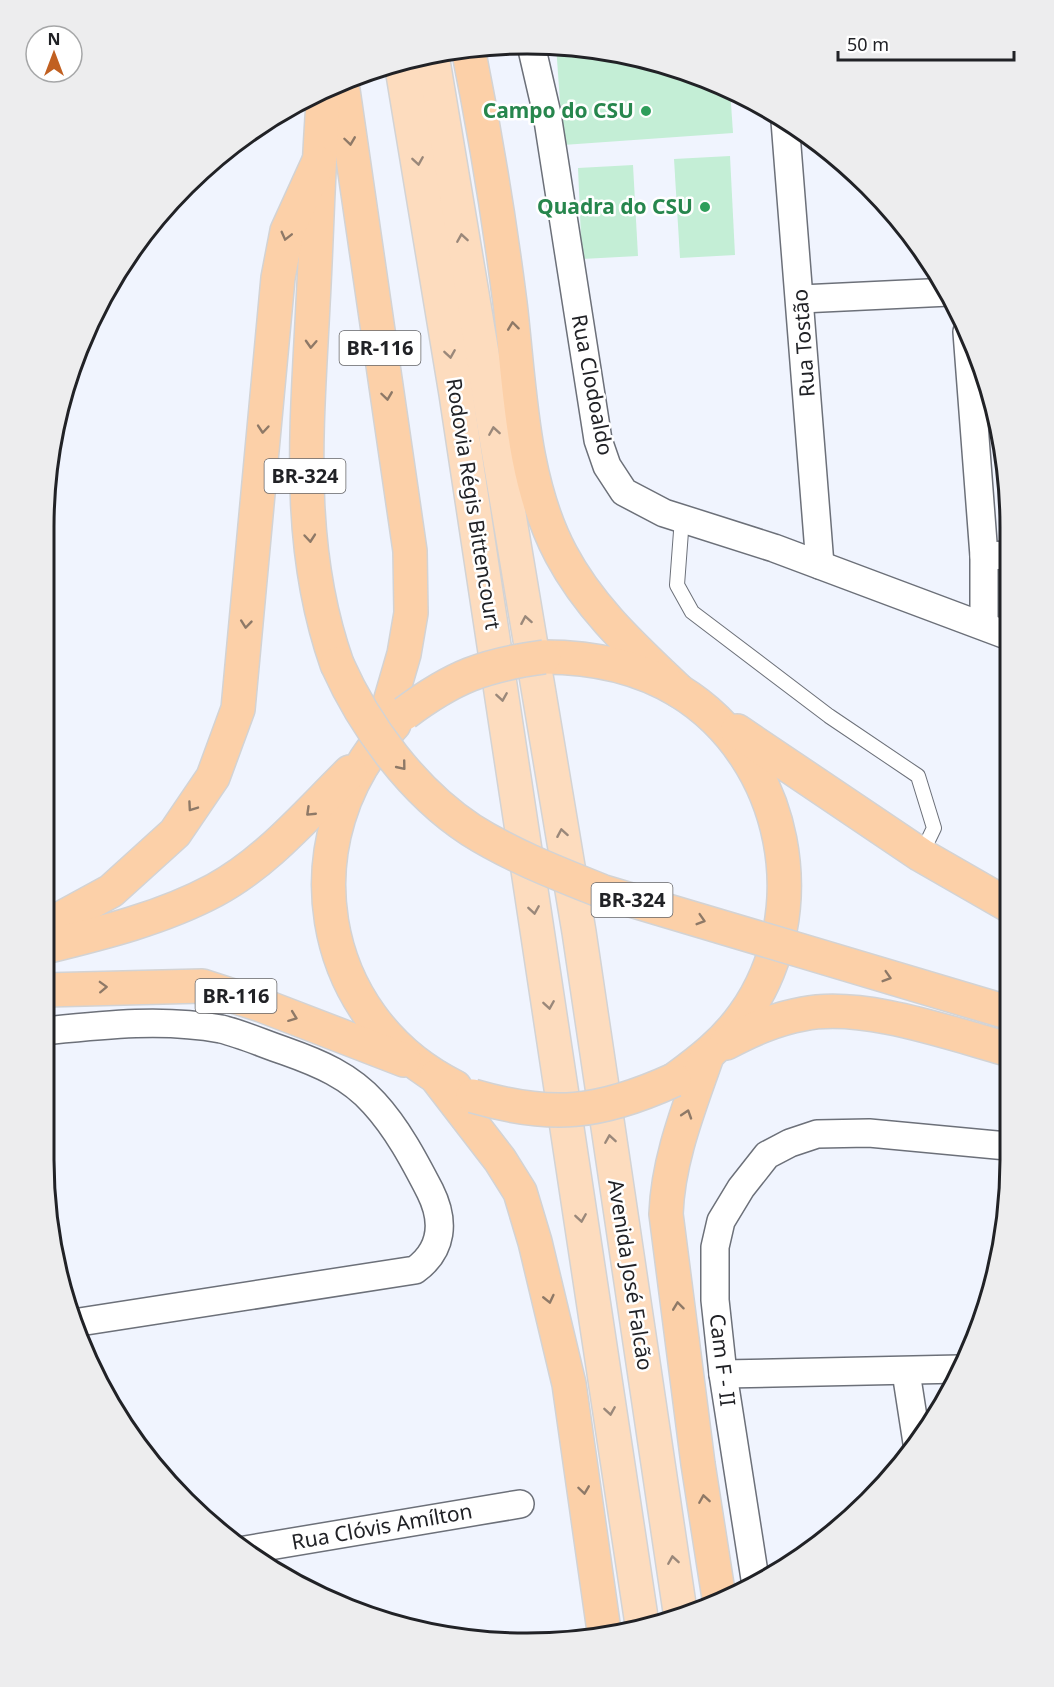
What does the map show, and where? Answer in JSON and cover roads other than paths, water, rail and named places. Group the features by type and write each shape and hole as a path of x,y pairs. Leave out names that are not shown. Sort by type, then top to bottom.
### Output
{"highway":[{"path":"470,58 482,114 510,299 528,447 539,505 561,555 602,616 733,738 758,774 776,820 784,864 785,896 779,938 765,978 744,1016 712,1052 674,1155 667,1187 666,1214 698,1464 718,1592"},
{"name":"BR-116","path":"54,944 123,926 216,890 275,846 373,748 404,654 411,614 410,551 343,91"},
{"path":"54,922 111,891 175,833 213,777 238,709 278,278 286,231 318,164 323,101"},
{"name":"BR-324","path":"318,164 315,285 305,482 313,570 324,627 345,682 380,737 420,787 471,829 544,869 604,892 1000,1010"},
{"path":"603,1627 569,1384 520,1192 500,1160 426,1071 385,1035 360,1000 341,962 330,920 327,877 333,835 346,794 373,748 405,713 434,691 458,678 502,663 544,657 593,660 646,674 691,700 921,855 1000,901"},
{"name":"BR-116","path":"54,990 202,986 261,1005 426,1071"},
{"path":"426,1071 473,1096 513,1107 554,1111 585,1109 636,1097 674,1080 712,1052 765,1023 806,1013 849,1012 913,1023 1000,1047"}],"main road":[{"name":"Rodovia Régis Bittencourt","path":"433,63 579,932"},
{"name":"Rodovia Régis Bittencourt","path":"402,71 456,394 540,947"},
{"name":"Avenida José Falcão","path":"579,932 679,1608"},
{"name":"Avenida José Falcão","path":"540,947 641,1619"}],"street":[{"name":"Rua Clodoaldo","path":"533,54 548,114 598,440 607,466 624,492 664,513 820,565 1000,632"},
{"name":"Rua Tostão","path":"792,136 801,299 820,565"},
{"path":"801,299 938,293"},
{"path":"972,366 997,556 984,626"},
{"path":"54,1030 148,1023 221,1030 313,1061 344,1076 374,1102 409,1151 432,1194 441,1220 440,1235 434,1250 426,1262 415,1270 83,1322"},
{"name":"Cam F - II","path":"754,1575 723,1374 715,1300 715,1247 722,1221 741,1188 767,1155 790,1143 817,1134 869,1133 1000,1145"},
{"path":"723,1374 951,1370"},
{"path":"906,1372 915,1430"},
{"name":"Rua Clóvis Amílton","path":"257,1548 520,1504"}],"lane":[{"path":"682,518 677,585 692,612 829,716 918,776 934,828 921,855"}],"place":[{"name":"Campo do CSU","path":"646,111"},
{"name":"Quadra do CSU","path":"705,207"}]}
